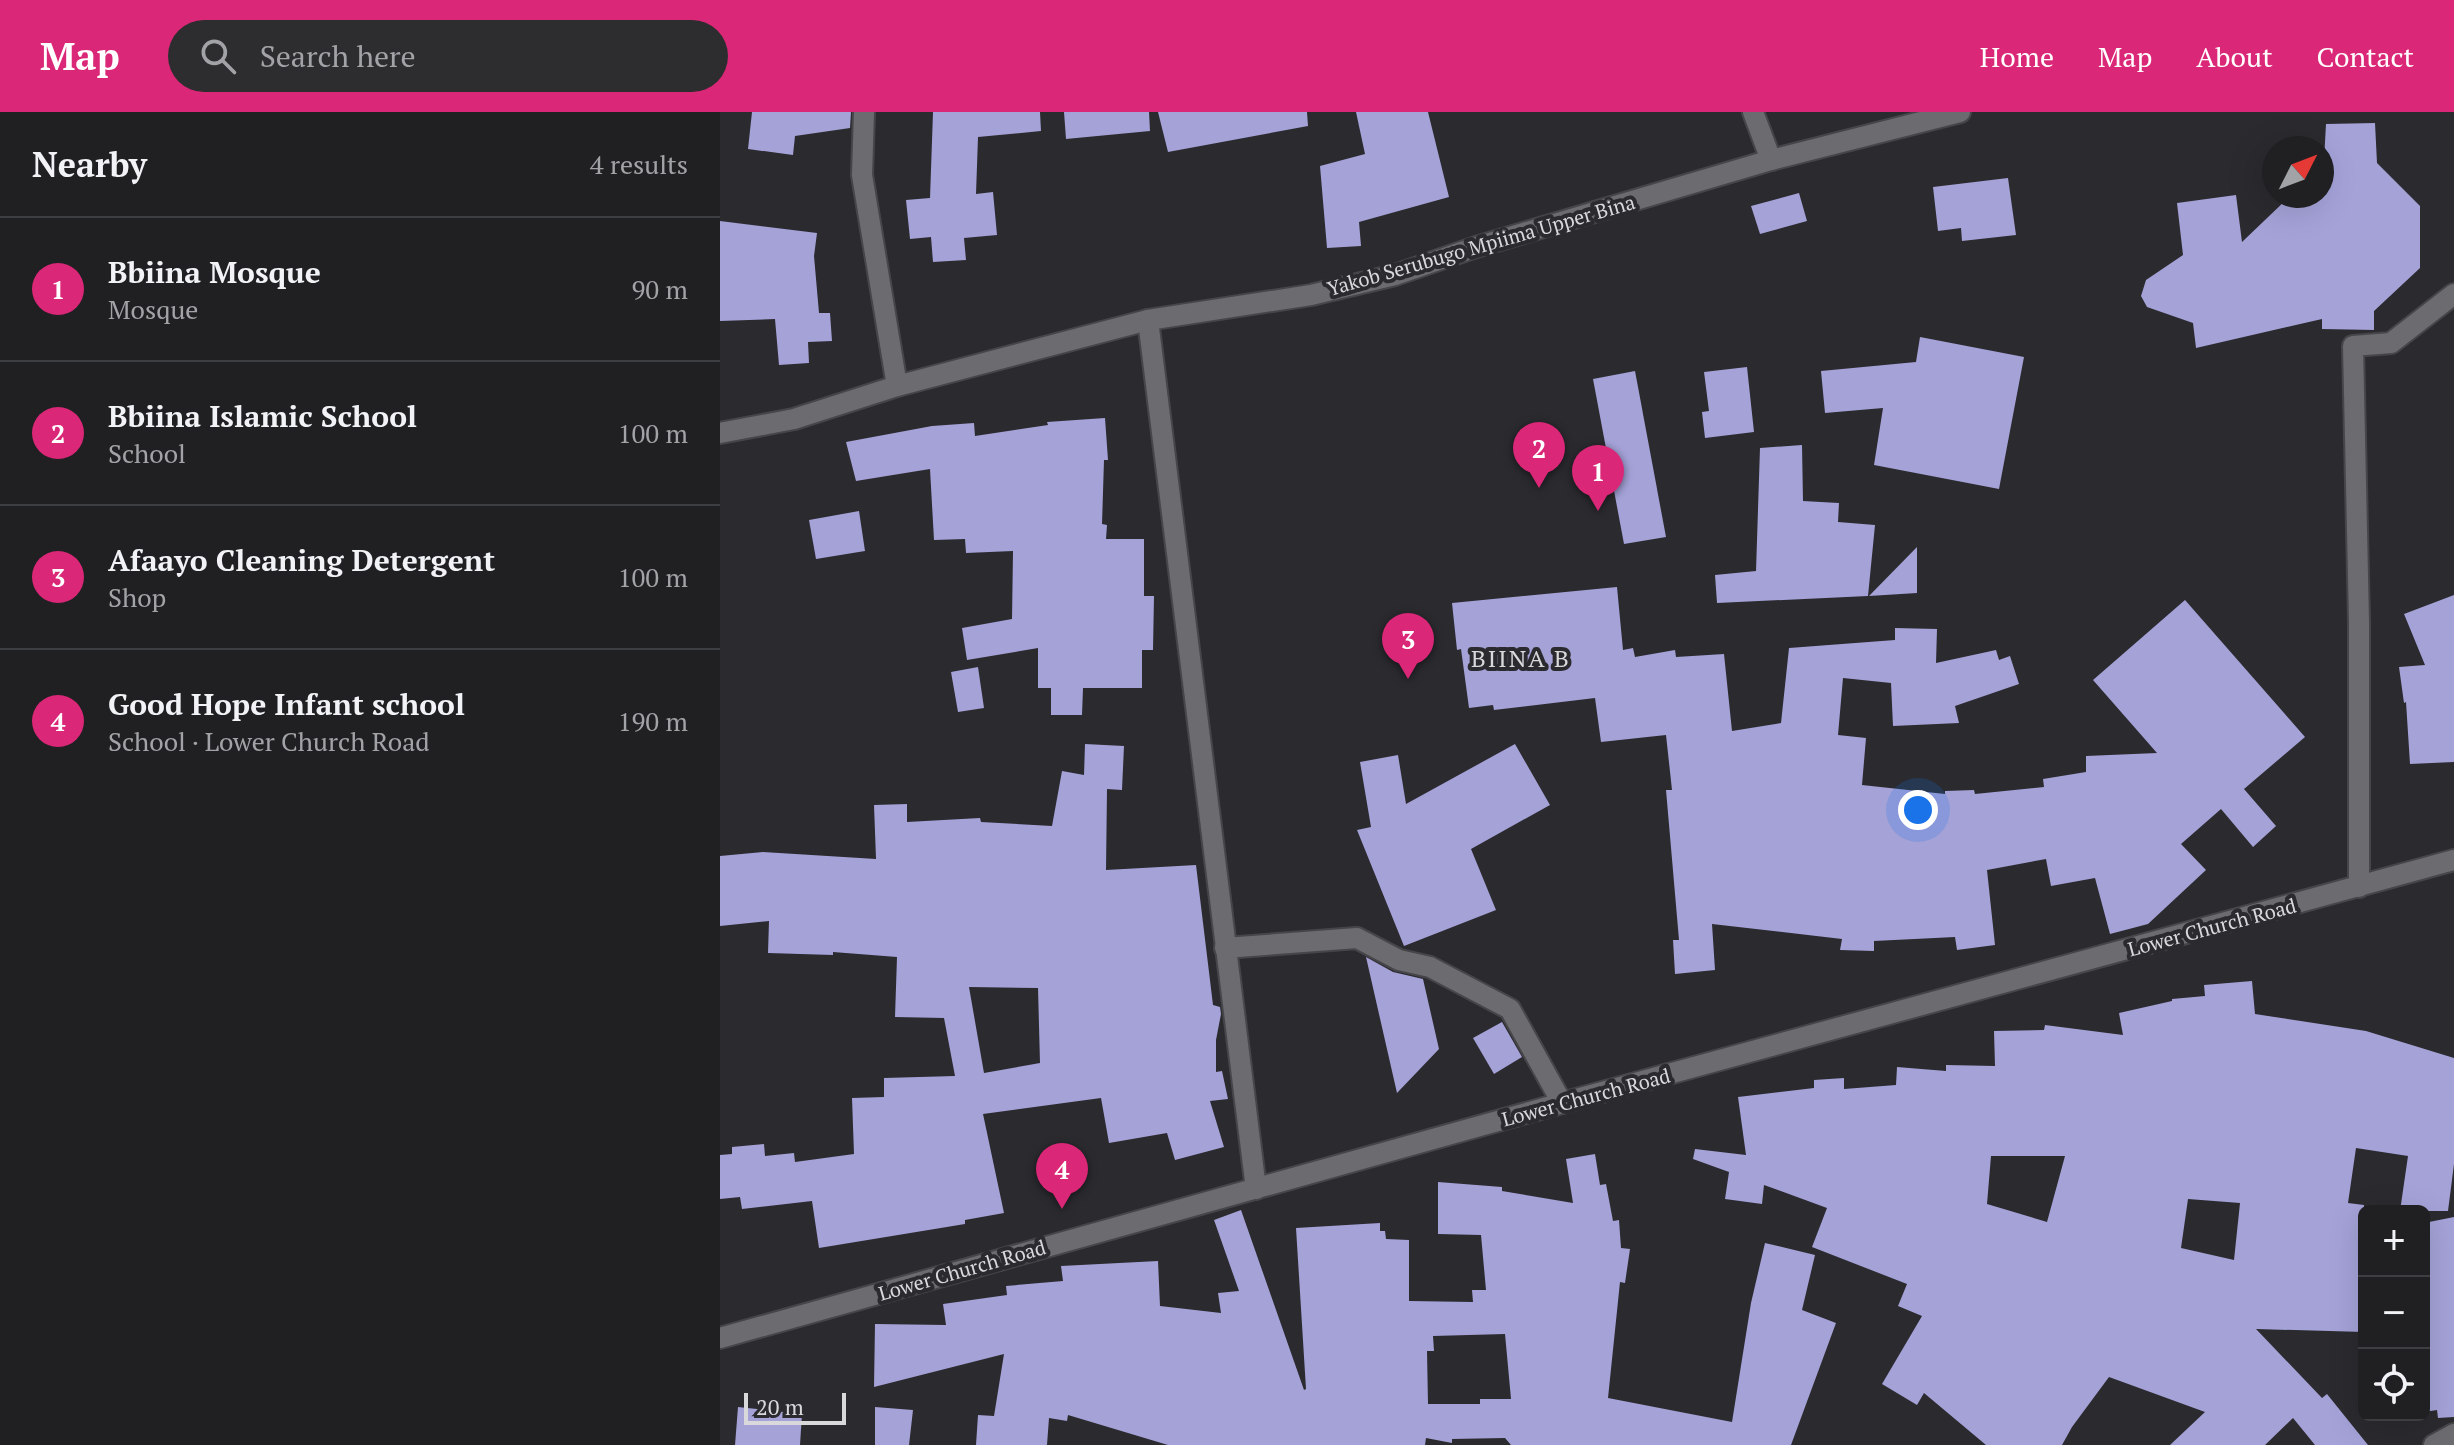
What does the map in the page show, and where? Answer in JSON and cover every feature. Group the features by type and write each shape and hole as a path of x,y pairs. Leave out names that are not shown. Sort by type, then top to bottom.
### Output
{"street":[{"path":"864,112 862,175 897,386"},
{"path":"1753,112 1771,160"},
{"name":"Yakob Serubugo Mpiima Upper Bina","path":"720,433 794,419 897,386 1148,320 1311,295 1395,275 1476,247 1771,160 1960,112"},
{"path":"2359,887 2359,622 2353,346 2391,343 2454,294"},
{"path":"1148,320 1256,1189"},
{"name":"Lower Church Road","path":"720,1338 1562,1103 2454,860"},
{"path":"1225,948 1357,938 1399,960 1430,967 1510,1009 1562,1103"},
{"path":"2434,1445 2454,1434"}],"building":[{"path":"752,112 851,112 850,128 795,136 793,155 748,149"},
{"path":"933,112 1040,112 1041,131 978,137 976,194 993,192 997,235 964,238 966,260 933,262 931,237 910,239 906,200 930,198"},
{"path":"1064,112 1149,112 1150,131 1066,139"},
{"path":"1158,112 1307,112 1308,126 1168,152"},
{"path":"1356,112 1428,112 1449,197 1359,222 1361,246 1327,248 1320,166 1365,154"},
{"path":"2375,123 2377,163 2420,206 2420,268 2374,311 2374,330 2322,329 2322,319 2196,348 2193,323 2147,307 2141,296 2146,280 2183,255 2177,203 2236,195 2242,242 2277,208 2334,208 2334,136 2325,136 2326,124"},
{"path":"2008,178 2016,235 1962,241 1961,228 1938,231 1933,187"},
{"path":"1799,193 1807,221 1760,234 1751,206"},
{"path":"720,221 817,233 814,256 819,313 830,313 832,341 808,342 809,363 779,365 775,319 720,321"},
{"path":"1920,337 2024,357 1999,489 1874,465 1883,408 1825,413 1821,371 1916,362"},
{"path":"1747,367 1754,432 1705,438 1702,412 1709,411 1704,372"},
{"path":"1635,371 1666,537 1624,544 1593,379"},
{"path":"1105,418 1108,460 1104,460 1102,524 1107,525 1106,539 1144,539 1144,596 1154,596 1153,650 1142,650 1142,688 1083,688 1082,715 1051,715 1051,688 1038,688 1038,648 967,660 962,628 1012,619 1013,551 966,553 965,539 934,540 930,469 856,481 846,442 932,426 974,423 975,436 1048,425 1047,422"},
{"path":"1802,445 1803,501 1839,503 1838,522 1875,525 1868,596 1717,603 1715,575 1756,571 1760,448"},
{"path":"859,511 865,551 816,559 809,520"},
{"path":"1917,547 1917,593 1869,596"},
{"path":"1617,587 1623,650 1633,648 1635,657 1675,650 1676,657 1724,654 1732,731 1781,723 1789,648 1895,640 1895,628 1937,629 1936,663 1996,650 1999,660 2010,656 2019,684 1955,706 1959,723 1893,726 1891,683 1843,678 1838,735 1866,738 1862,785 1945,794 1945,791 1974,790 1975,794 2044,787 2043,779 2086,772 2086,756 2157,753 2093,680 2185,600 2305,737 2244,789 2276,826 2253,847 2221,809 2181,844 2206,870 2148,924 2110,934 2095,878 2051,886 2046,859 1987,870 1995,945 1957,950 1955,937 1874,941 1874,951 1840,950 1842,939 1712,924 1715,970 1675,974 1673,940 1679,940 1666,790 1672,790 1666,735 1601,742 1595,698 1494,710 1493,705 1469,708 1461,649 1457,650 1452,603"},
{"path":"2454,595 2454,762 2410,764 2406,702 2399,667 2425,665 2404,614"},
{"path":"978,667 984,708 958,712 951,672"},
{"path":"1085,744 1124,746 1122,790 1107,789 1106,870 1196,865 1213,1005 1220,1007 1221,1014 1216,1040 1216,1072 1222,1071 1228,1099 1210,1101 1224,1147 1175,1160 1167,1133 1109,1143 1101,1098 983,1114 1004,1213 965,1220 965,1224 819,1248 812,1201 742,1209 740,1197 720,1199 720,1155 732,1154 732,1147 764,1144 765,1156 794,1153 795,1162 854,1154 852,1098 884,1097 884,1078 955,1076 944,1018 895,1017 897,957 833,952 833,955 768,953 769,921 720,926 720,856 763,852 876,859 874,805 907,804 907,822 980,818 981,822 1052,826 1062,771 1084,775","holes":["969,987 1038,988 1040,1063 984,1073"]},
{"path":"1515,744 1550,805 1471,849 1496,910 1404,946 1357,830 1371,827 1360,762 1398,755 1406,804"},
{"path":"1366,957 1393,972 1423,979 1439,1049 1397,1093"},
{"path":"2252,981 2255,1014 2366,1031 2454,1058 2454,1164 2448,1211 2430,1211 2430,1205 2401,1205 2408,1156 2356,1148 2348,1203 2364,1205 2358,1205 2358,1332 2256,1329 2322,1398 2327,1394 2368,1445 2315,1445 2293,1418 2265,1445 2170,1445 2205,1412 2109,1377 2062,1445 1986,1445 1924,1393 1917,1405 1882,1384 1922,1316 1898,1306 1907,1284 1812,1247 1827,1208 1764,1185 1762,1204 1725,1199 1729,1172 1693,1159 1695,1149 1746,1155 1738,1097 1814,1088 1814,1080 1844,1078 1844,1089 1896,1085 1897,1067 1946,1071 1946,1065 1995,1066 1994,1031 2044,1030 2045,1025 2123,1035 2119,1013 2172,999 2205,996 2204,985","holes":["1991,1156 2065,1156 2047,1222 1987,1204","2188,1199 2240,1203 2234,1260 2181,1248"]},
{"path":"1502,1022 1522,1057 1494,1074 1473,1038"},
{"path":"1595,1154 1600,1185 1606,1184 1613,1221 1619,1220 1621,1248 1630,1249 1625,1283 1620,1282 1608,1398 1732,1422 1751,1303 1765,1243 1815,1255 1802,1310 1836,1323 1791,1445 1511,1445 1505,1438 1452,1439 1452,1443 1426,1438 1425,1445 1168,1445 1068,1415 1067,1421 1049,1418 1047,1445 976,1445 978,1415 994,1416 1004,1354 874,1387 875,1324 946,1325 943,1304 1007,1295 1006,1286 1063,1281 1061,1266 1158,1261 1160,1306 1221,1313 1218,1293 1239,1291 1214,1220 1241,1210 1304,1390 1296,1228 1380,1223 1380,1231 1385,1231 1386,1239 1409,1240 1409,1301 1473,1302 1472,1290 1486,1290 1481,1235 1438,1234 1438,1182 1502,1187 1502,1191 1573,1203 1566,1159","holes":["1505,1334 1511,1399 1480,1399 1480,1404 1428,1404 1427,1351 1434,1351 1433,1336"]},
{"path":"2454,1217 2454,1417 2438,1418 2437,1410 2430,1411 2430,1222"},
{"path":"738,1407 802,1414 800,1445 735,1445"},
{"path":"875,1407 913,1410 909,1445 875,1445"}],"place":[{"name":"Bbiina Islamic School","path":"1539,488"},
{"name":"Bbiina Mosque","path":"1598,511"},
{"name":"Afaayo Cleaning Detergent","path":"1408,679"},
{"name":"Good Hope Infant school","path":"1062,1209"}],"district":[{"name":"BIINA B","path":"1521,658"}]}
